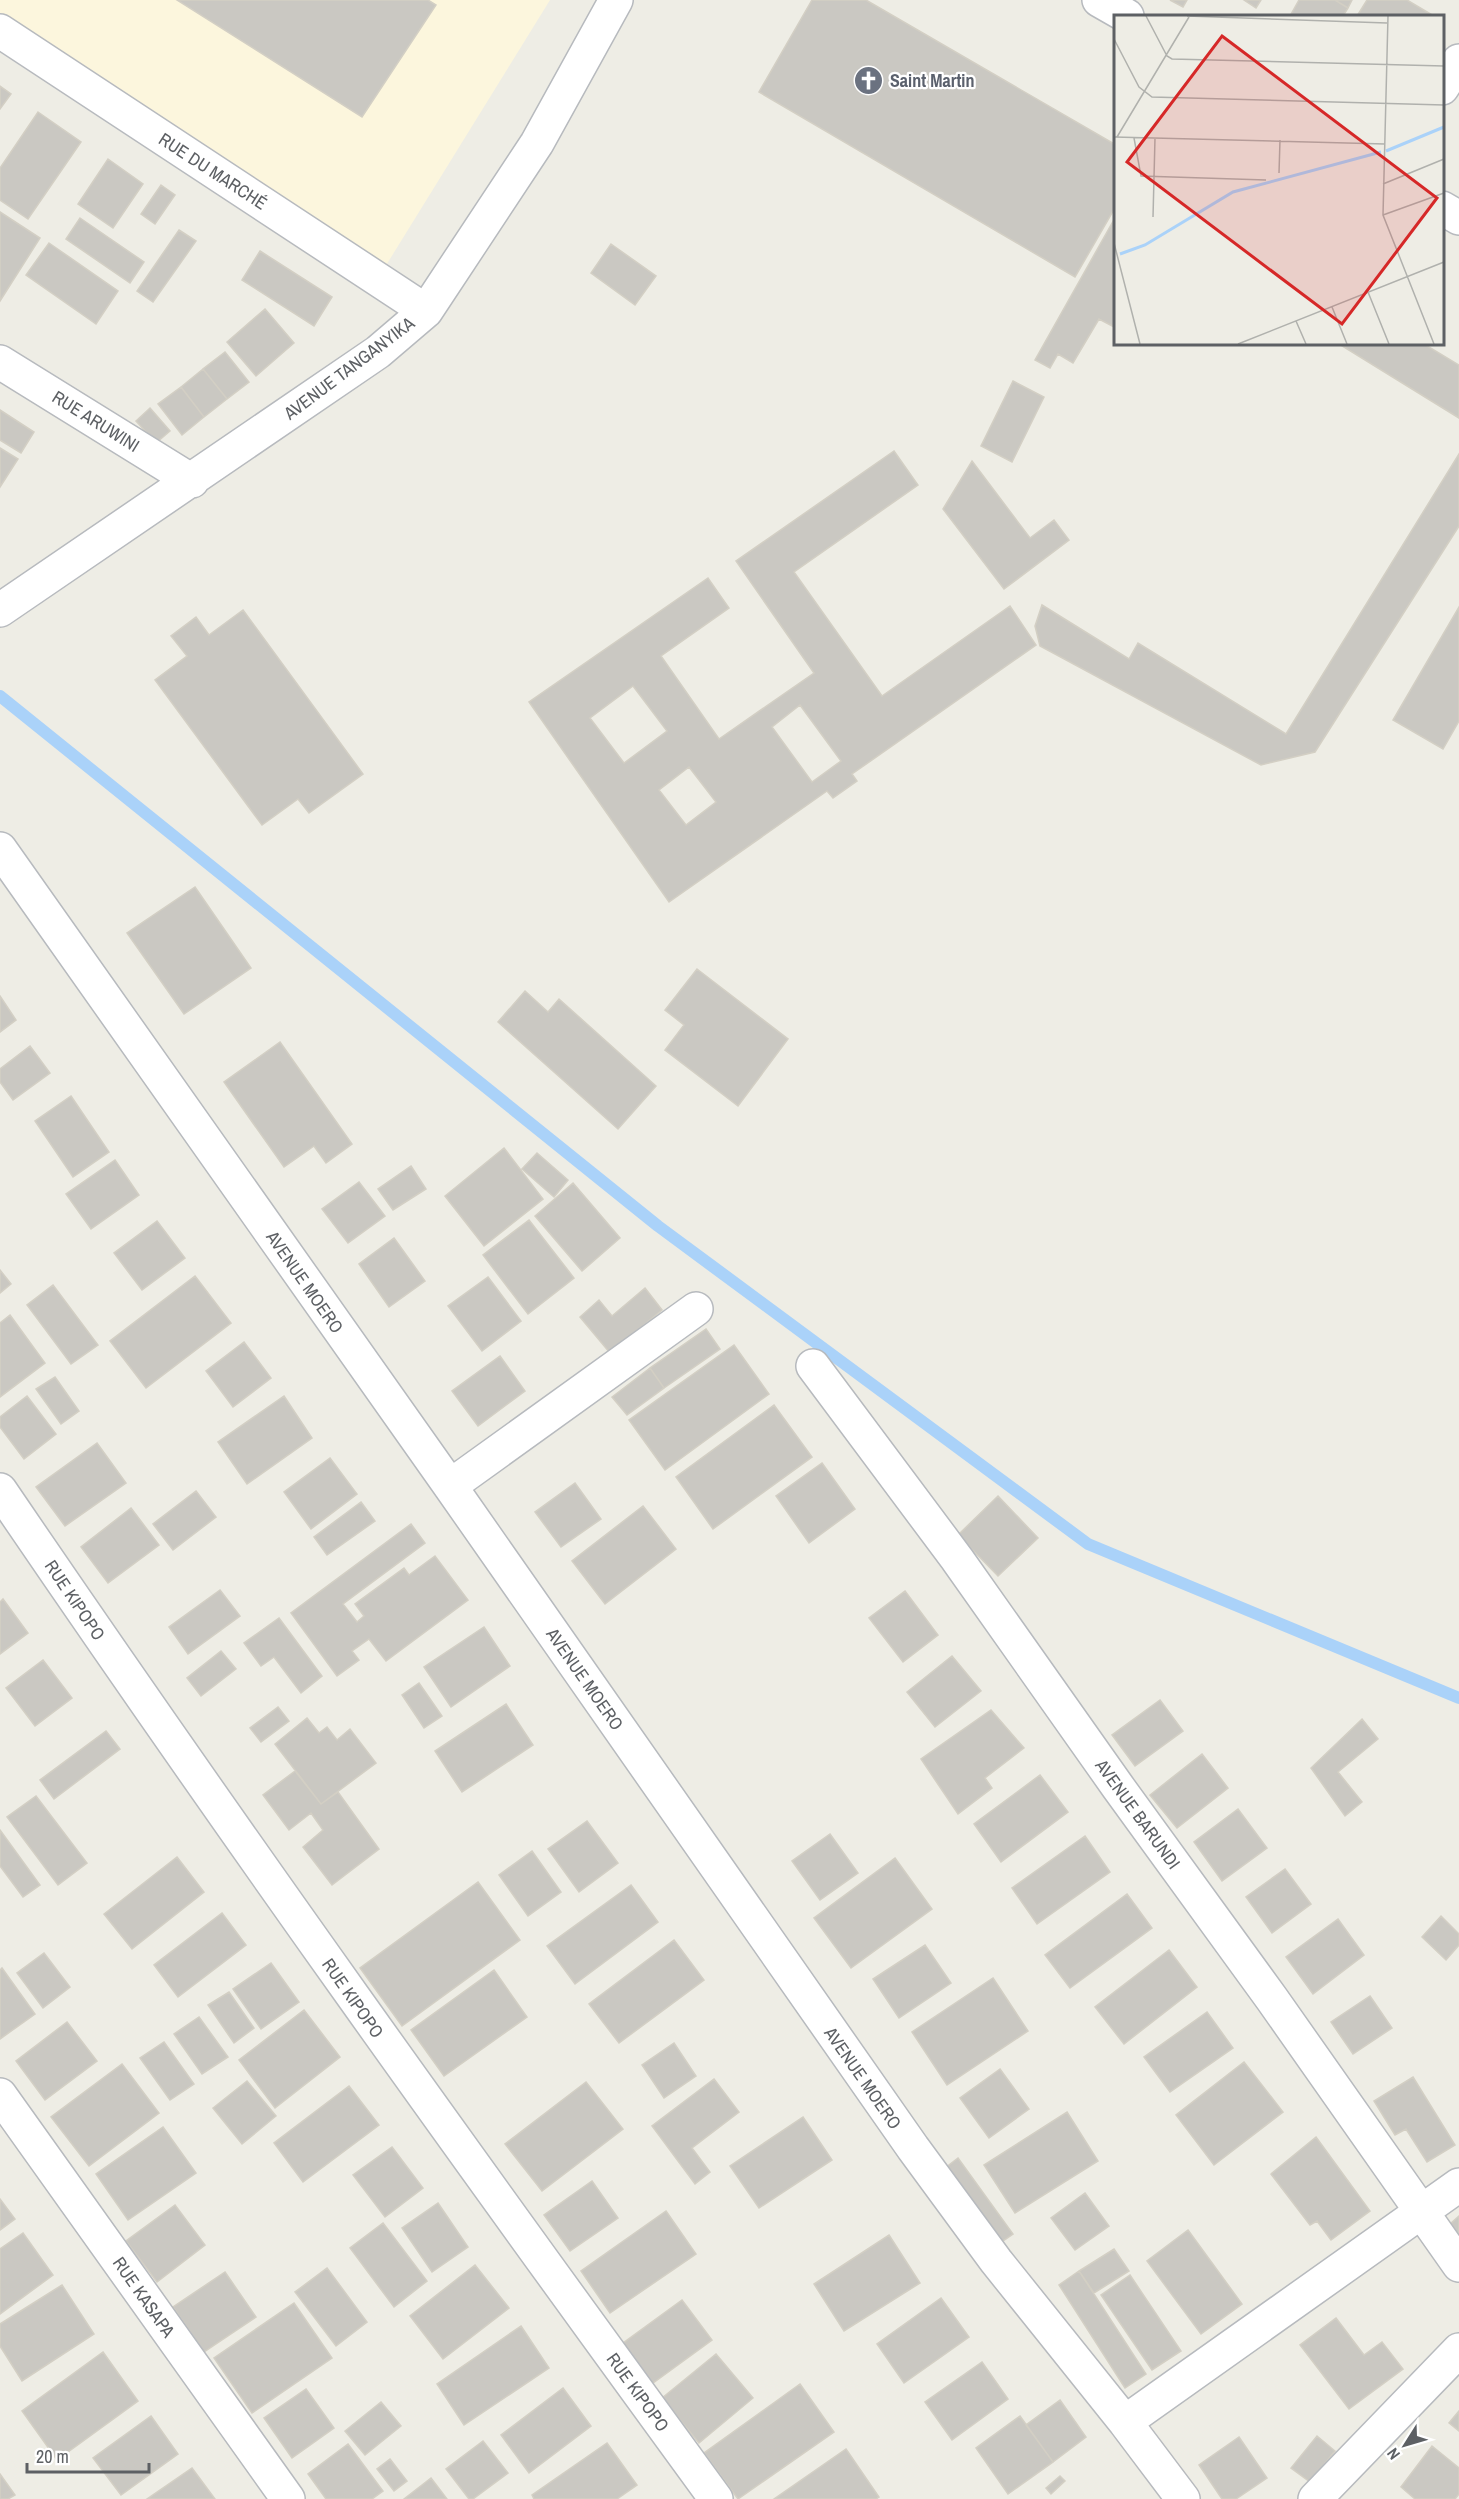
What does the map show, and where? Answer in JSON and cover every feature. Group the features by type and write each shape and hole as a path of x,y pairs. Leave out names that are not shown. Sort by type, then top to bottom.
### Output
{"street":[{"name":"AVENUE TANGANYIKA","path":"0,610 378,352 426,311 537,143 616,0"},
{"path":"1100,0 1125,15"},
{"name":"RUE DU MARCHÉ","path":"0,31 426,311"},
{"path":"1444,86 1459,61"},
{"path":"1444,209 1459,218"},
{"name":"RUE ARUWINI","path":"0,362 192,481"},
{"name":"AVENUE MOERO","path":"0,849 450,1486 913,2148 996,2261 1184,2499"},
{"path":"450,1486 696,1309"},
{"name":"AVENUE BARUNDI","path":"813,1366 957,1559 1423,2211 1459,2265"},
{"name":"RUE KIPOPO","path":"0,1490 142,1699 434,2111 716,2499"},
{"name":"RUE KASAPA","path":"0,2095 288,2499"},
{"path":"1125,2422 1459,2184"},
{"path":"1315,2499 1459,2350"}],"shaded area":[{"path":"0,0 550,0 385,267 0,25"}],"building":[{"path":"177,0 428,0 436,5 362,117"},
{"path":"812,0 866,0 1114,144 1114,209 1075,277 759,92"},
{"path":"1170,0 1187,0 1183,7"},
{"path":"1244,0 1261,0 1256,8"},
{"path":"1299,0 1335,0 1348,8 1344,15 1291,15"},
{"path":"1335,0 1352,0 1348,8"},
{"path":"1367,0 1407,0 1432,15 1358,15"},
{"path":"0,86 11,94 0,109"},
{"path":"38,112 81,142 28,219 0,200 0,168"},
{"path":"108,159 143,184 113,228 78,204"},
{"path":"161,185 175,195 155,224 141,214"},
{"path":"0,212 40,238 0,301"},
{"path":"80,218 144,262 130,283 66,239"},
{"path":"1114,220 1114,327 1099,319 1073,363 1058,354 1050,368 1035,360"},
{"path":"179,230 196,241 153,302 137,291"},
{"path":"49,243 118,291 96,324 26,275"},
{"path":"611,244 656,276 635,305 591,273"},
{"path":"260,251 332,297 314,326 242,280"},
{"path":"265,309 294,343 256,376 227,342"},
{"path":"1341,345 1426,345 1459,365 1459,418"},
{"path":"225,352 249,382 227,399 203,369"},
{"path":"203,369 227,399 204,417 181,387"},
{"path":"1013,381 1044,397 1012,462 981,446"},
{"path":"181,387 204,417 182,435 158,404"},
{"path":"150,408 170,431 156,443 136,421"},
{"path":"0,410 34,432 21,453 0,440"},
{"path":"0,448 18,459 0,487"},
{"path":"894,451 918,485 794,572 882,696 1010,606 1036,645 852,774 857,781 833,798 827,791 669,902 529,702 708,578 729,608 661,656 719,739 814,673 736,561","holes":["633,686 667,731 624,763 590,718","800,705 841,761 812,782 772,727","689,767 716,802 686,825 659,790"]},
{"path":"1459,454 1459,526 1315,752 1261,765 1040,646 1035,626 1042,605 1129,659 1138,643 1286,734"},
{"path":"972,461 1030,538 1054,520 1069,540 1004,589 943,509"},
{"path":"1459,607 1459,721 1443,749 1393,720"},
{"path":"243,610 363,774 309,813 298,799 262,825 155,680 187,656 171,636 196,617 209,635"},
{"path":"195,887 251,968 184,1014 127,933"},
{"path":"697,969 788,1039 738,1106 665,1050 684,1025 665,1010"},
{"path":"525,991 548,1012 559,999 656,1086 618,1129 498,1022"},
{"path":"0,996 16,1020 0,1032"},
{"path":"280,1042 352,1144 326,1163 314,1146 284,1167 224,1082"},
{"path":"30,1046 50,1073 13,1100 0,1082 0,1069"},
{"path":"71,1096 109,1152 73,1177 35,1121"},
{"path":"504,1148 543,1199 484,1246 445,1196"},
{"path":"537,1153 568,1180 554,1197 522,1169"},
{"path":"115,1160 139,1195 91,1229 66,1194"},
{"path":"411,1166 426,1189 393,1210 378,1189"},
{"path":"359,1182 385,1216 348,1243 322,1209"},
{"path":"573,1183 620,1238 582,1271 535,1216"},
{"path":"529,1220 574,1278 528,1314 483,1255"},
{"path":"157,1221 185,1258 142,1290 114,1253"},
{"path":"394,1238 425,1281 389,1307 359,1264"},
{"path":"0,1270 11,1284 0,1293"},
{"path":"195,1276 231,1323 146,1388 110,1341"},
{"path":"488,1277 521,1321 482,1351 448,1306"},
{"path":"53,1285 98,1345 71,1364 27,1305"},
{"path":"645,1288 662,1310 610,1353 580,1317 599,1300 612,1316"},
{"path":"10,1315 45,1363 0,1397 0,1323"},
{"path":"706,1329 720,1349 664,1388 650,1368"},
{"path":"244,1342 271,1378 233,1407 206,1371"},
{"path":"734,1345 769,1394 665,1470 629,1420"},
{"path":"500,1356 525,1391 478,1426 452,1391"},
{"path":"650,1368 664,1388 627,1415 612,1397"},
{"path":"55,1377 79,1411 61,1424 36,1389"},
{"path":"27,1396 56,1434 24,1459 0,1427 0,1417"},
{"path":"284,1396 312,1438 247,1484 218,1442"},
{"path":"774,1405 812,1457 713,1529 676,1477"},
{"path":"97,1443 126,1483 65,1526 36,1487"},
{"path":"330,1458 357,1494 311,1529 284,1492"},
{"path":"822,1463 855,1509 809,1543 776,1496"},
{"path":"575,1483 601,1519 561,1547 535,1512"},
{"path":"196,1491 216,1517 173,1550 153,1524"},
{"path":"998,1496 1038,1538 998,1576 958,1535"},
{"path":"361,1502 375,1521 327,1555 314,1537"},
{"path":"643,1506 676,1549 605,1604 572,1561"},
{"path":"131,1508 159,1545 108,1583 81,1547"},
{"path":"411,1524 425,1543 343,1604 357,1622 364,1616 355,1604 404,1568 409,1575 435,1556 468,1600 386,1661 369,1639 352,1651 359,1660 337,1676 291,1613"},
{"path":"220,1590 240,1616 188,1654 169,1627"},
{"path":"905,1591 938,1635 903,1662 869,1618"},
{"path":"3,1599 28,1633 0,1654 0,1602"},
{"path":"279,1618 322,1676 301,1693 274,1657 261,1666 244,1643"},
{"path":"484,1627 510,1666 451,1707 424,1667"},
{"path":"221,1651 236,1669 201,1696 187,1678"},
{"path":"952,1656 981,1691 935,1727 907,1692"},
{"path":"43,1660 72,1698 35,1726 6,1688"},
{"path":"419,1683 442,1716 424,1728 402,1695"},
{"path":"1160,1700 1183,1731 1135,1766 1112,1735"},
{"path":"506,1704 533,1745 462,1792 435,1751"},
{"path":"278,1707 289,1721 261,1742 250,1728"},
{"path":"991,1710 1024,1748 985,1778 992,1788 958,1814 921,1759"},
{"path":"307,1718 319,1733 327,1727 337,1740 350,1729 376,1763 321,1804 275,1744"},
{"path":"1362,1719 1378,1739 1338,1772 1362,1802 1345,1816 1311,1768"},
{"path":"106,1731 120,1749 54,1799 40,1780"},
{"path":"1202,1754 1228,1788 1177,1828 1150,1795"},
{"path":"295,1771 321,1804 338,1792 379,1849 332,1885 303,1847 323,1830 311,1813 289,1830 263,1795"},
{"path":"1040,1775 1068,1812 1001,1862 974,1824"},
{"path":"36,1796 87,1863 58,1885 7,1817"},
{"path":"1238,1809 1267,1848 1222,1881 1194,1842"},
{"path":"587,1821 618,1863 579,1892 548,1849"},
{"path":"0,1830 40,1885 23,1897 0,1866"},
{"path":"830,1834 858,1873 820,1900 792,1861"},
{"path":"1085,1836 1110,1872 1037,1924 1012,1888"},
{"path":"532,1851 561,1892 528,1916 499,1875"},
{"path":"177,1857 204,1892 132,1949 104,1914"},
{"path":"895,1858 932,1909 851,1968 814,1918"},
{"path":"1285,1869 1311,1904 1272,1933 1246,1897"},
{"path":"478,1882 520,1940 402,2026 360,1968"},
{"path":"631,1885 658,1922 575,1984 547,1946"},
{"path":"1127,1894 1152,1928 1070,1988 1045,1955"},
{"path":"222,1913 246,1945 178,1997 154,1965"},
{"path":"1441,1916 1459,1934 1459,1945 1446,1960 1422,1937"},
{"path":"1338,1919 1364,1955 1313,1994 1286,1957"},
{"path":"674,1940 704,1980 619,2043 589,2004"},
{"path":"925,1945 951,1983 899,2018 873,1979"},
{"path":"1169,1950 1197,1987 1124,2044 1095,2007"},
{"path":"44,1953 70,1987 43,2008 17,1973"},
{"path":"271,1963 299,2002 261,2029 233,1989"},
{"path":"2,1968 35,2014 0,2039 0,1970"},
{"path":"494,1970 527,2017 444,2076 411,2030"},
{"path":"993,1978 1028,2031 947,2085 912,2032"},
{"path":"229,1992 254,2028 234,2043 208,2005"},
{"path":"1370,1996 1392,2028 1353,2054 1331,2022"},
{"path":"304,2010 340,2057 275,2108 239,2060"},
{"path":"1207,2012 1233,2048 1170,2092 1144,2057"},
{"path":"199,2017 228,2057 202,2074 174,2034"},
{"path":"67,2022 97,2061 45,2100 16,2061"},
{"path":"164,2042 194,2084 170,2100 140,2058"},
{"path":"674,2043 696,2076 664,2098 642,2065"},
{"path":"1244,2062 1283,2112 1214,2165 1176,2115"},
{"path":"122,2064 159,2113 89,2166 51,2117"},
{"path":"1000,2069 1029,2109 989,2138 960,2098"},
{"path":"1413,2077 1455,2145 1427,2162 1406,2129 1395,2135 1374,2101"},
{"path":"714,2079 739,2112 692,2148 710,2172 695,2184 652,2126"},
{"path":"247,2081 276,2116 242,2144 213,2108"},
{"path":"586,2082 623,2129 542,2191 505,2144"},
{"path":"349,2086 379,2125 303,2182 274,2143"},
{"path":"1067,2112 1098,2161 1015,2213 984,2165"},
{"path":"803,2117 832,2160 759,2208 730,2166"},
{"path":"163,2127 196,2173 128,2220 96,2174"},
{"path":"1316,2137 1370,2211 1331,2240 1317,2221 1310,2225 1271,2174"},
{"path":"392,2147 423,2188 385,2217 353,2175"},
{"path":"958,2158 1013,2234 990,2250 936,2175"},
{"path":"592,2181 618,2218 570,2251 544,2215"},
{"path":"1085,2193 1109,2226 1075,2250 1051,2218"},
{"path":"0,2199 15,2219 0,2230"},
{"path":"438,2203 468,2247 432,2272 402,2228"},
{"path":"175,2205 205,2245 157,2282 126,2241"},
{"path":"666,2211 696,2254 610,2313 581,2271"},
{"path":"1459,2216 1459,2251 1441,2232"},
{"path":"383,2223 427,2281 394,2307 350,2248"},
{"path":"1188,2230 1242,2304 1201,2334 1147,2261"},
{"path":"23,2233 53,2275 0,2314 0,2249"},
{"path":"889,2235 920,2283 844,2331 814,2284"},
{"path":"1114,2249 1129,2271 1094,2293 1079,2271"},
{"path":"475,2265 509,2308 443,2359 410,2316"},
{"path":"327,2268 367,2322 336,2346 295,2292"},
{"path":"1079,2271 1146,2374 1125,2388 1059,2285"},
{"path":"225,2272 256,2317 204,2352 173,2307"},
{"path":"1130,2275 1181,2351 1152,2370 1101,2295"},
{"path":"62,2285 94,2334 22,2381 0,2346 0,2324"},
{"path":"941,2298 969,2337 904,2383 877,2344"},
{"path":"682,2300 712,2340 649,2386 619,2346"},
{"path":"294,2303 332,2358 252,2413 214,2358"},
{"path":"1336,2318 1364,2355 1382,2342 1403,2369 1349,2409 1300,2345"},
{"path":"521,2326 549,2368 464,2425 437,2384"},
{"path":"103,2352 138,2401 57,2460 22,2411"},
{"path":"716,2354 753,2398 699,2443 662,2398"},
{"path":"982,2362 1008,2399 952,2440 925,2402"},
{"path":"800,2384 834,2432 738,2499 704,2453"},
{"path":"563,2388 591,2426 529,2473 501,2435"},
{"path":"306,2389 334,2428 292,2458 264,2418"},
{"path":"1060,2400 1086,2437 1053,2462 1026,2425"},
{"path":"381,2402 401,2426 365,2455 345,2431"},
{"path":"1459,2411 1459,2431 1449,2423"},
{"path":"151,2416 178,2454 121,2495 93,2458"},
{"path":"1020,2416 1053,2462 1008,2494 976,2448"},
{"path":"1317,2436 1335,2451 1310,2482 1291,2468"},
{"path":"1239,2437 1267,2478 1236,2499 1222,2499 1199,2465"},
{"path":"483,2441 508,2473 473,2499 469,2499 446,2469"},
{"path":"607,2443 637,2485 617,2499 534,2499 532,2495"},
{"path":"348,2444 383,2491 372,2499 326,2499 308,2474"},
{"path":"1432,2446 1459,2468 1459,2494 1455,2499 1415,2499 1401,2487"},
{"path":"846,2449 879,2497 876,2499 774,2499"},
{"path":"390,2459 407,2481 394,2491 377,2469"},
{"path":"192,2468 215,2499 147,2499"},
{"path":"0,2474 15,2495 8,2499 0,2499"},
{"path":"1060,2476 1065,2481 1051,2494 1046,2488"},
{"path":"431,2478 447,2499 404,2499"}],"waterway":[{"path":"0,696 658,1226 1088,1544 1459,1698"}],"place":[{"name":"Saint Martin","path":"869,80"}]}
